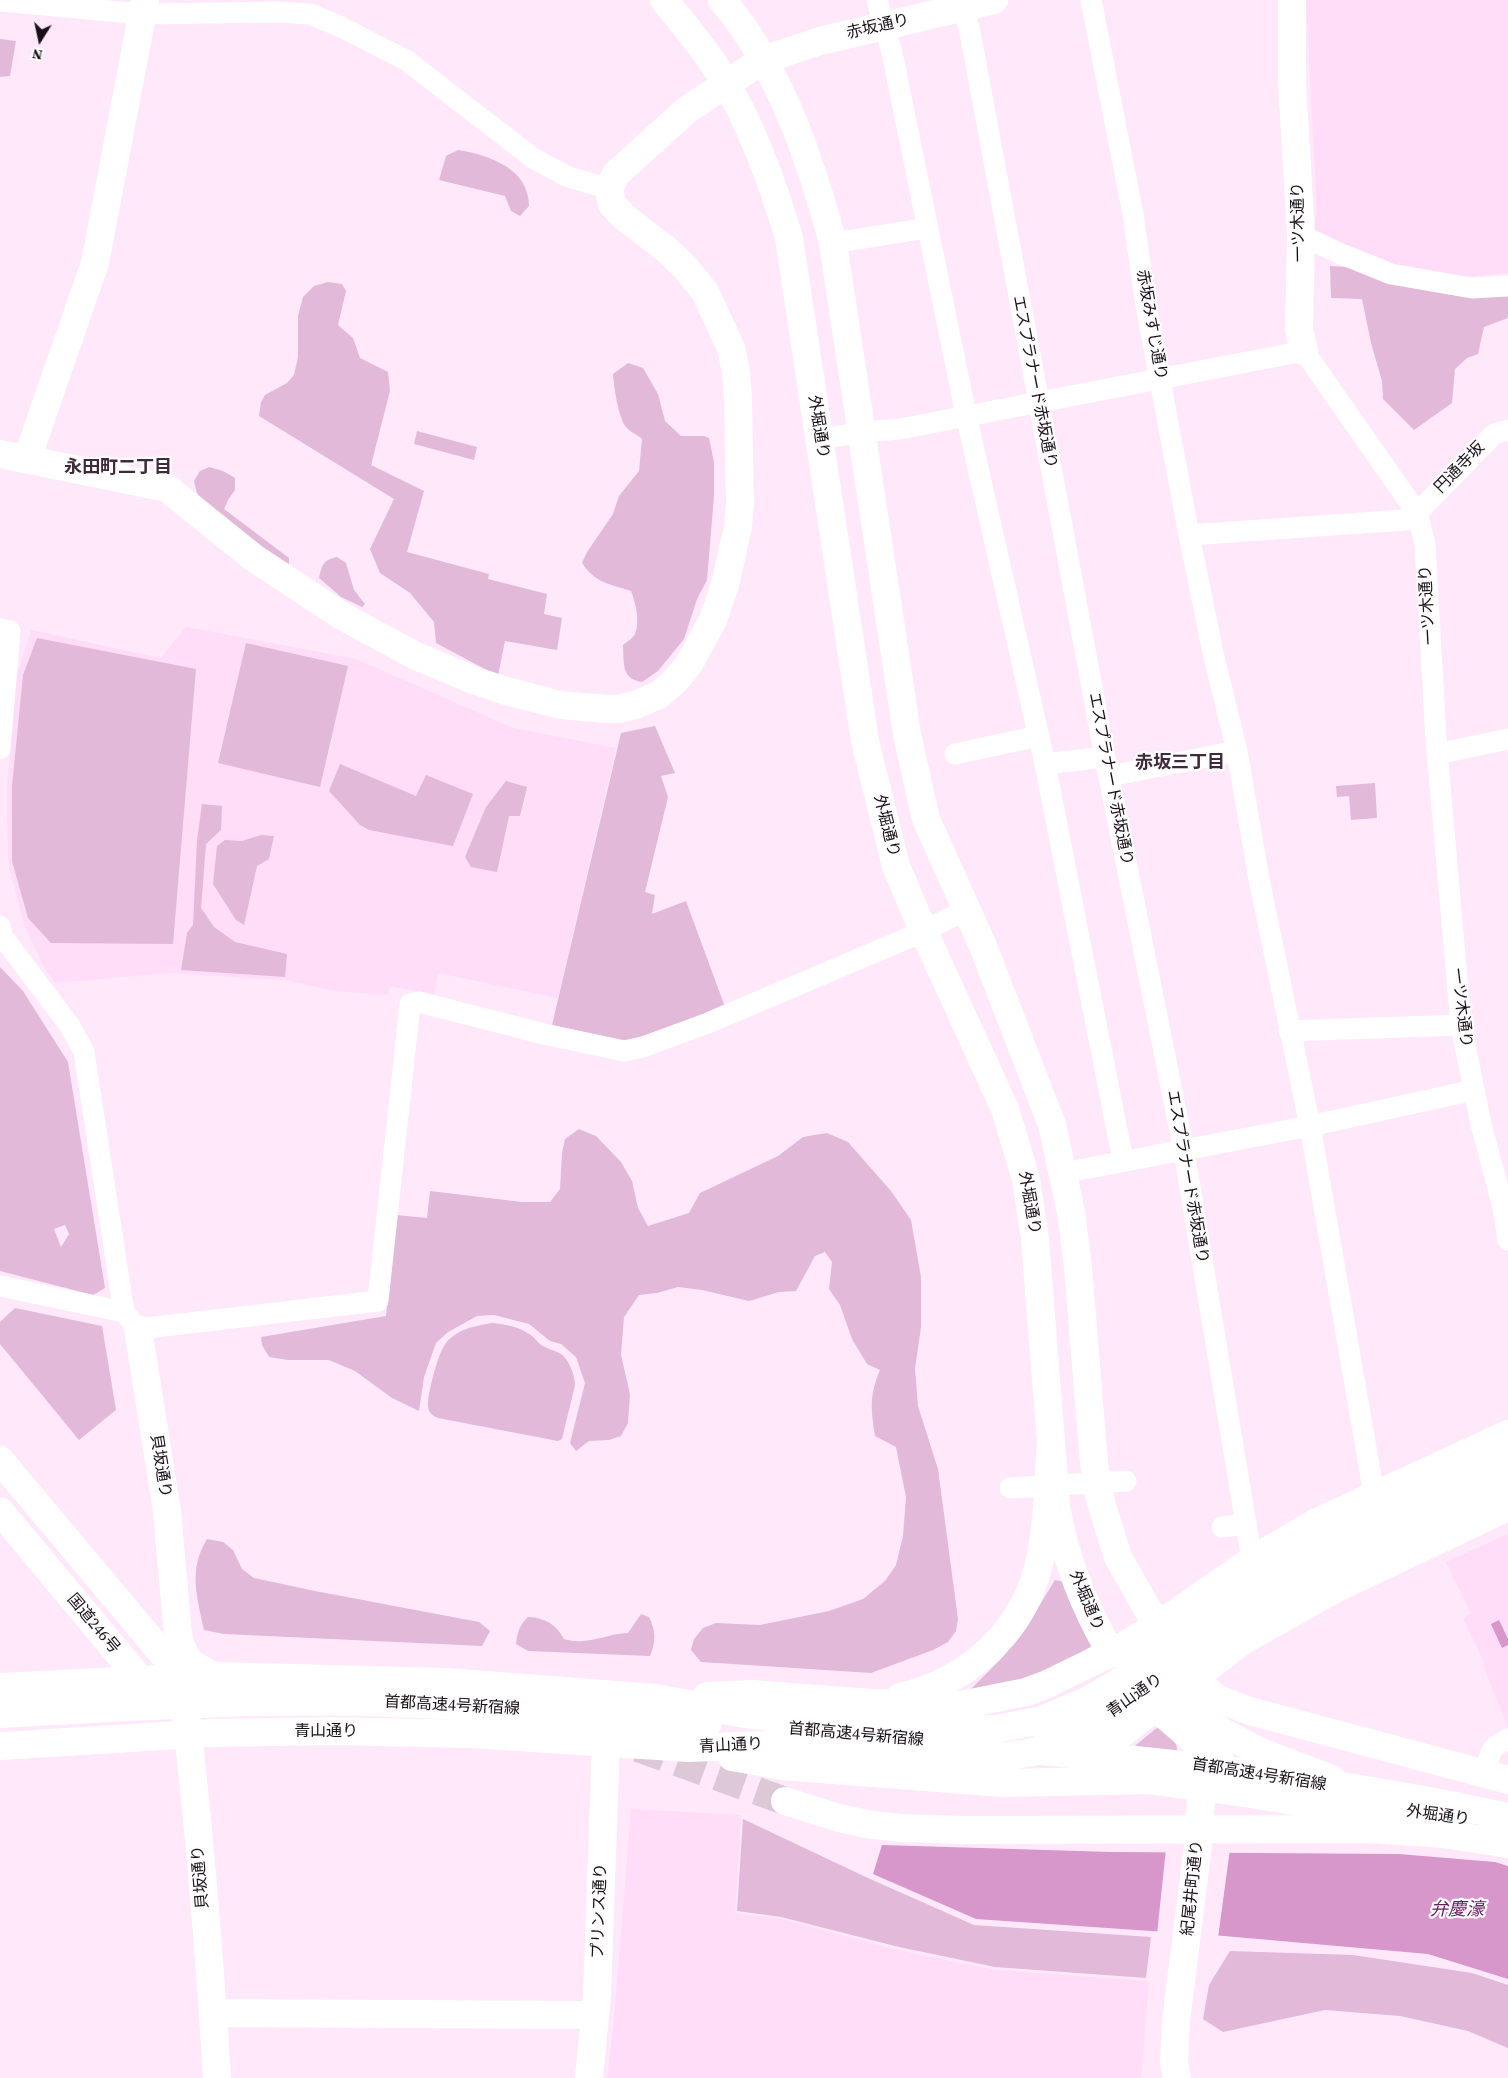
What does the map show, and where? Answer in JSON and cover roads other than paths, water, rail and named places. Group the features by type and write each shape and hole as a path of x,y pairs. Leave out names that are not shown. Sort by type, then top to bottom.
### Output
{"main road":[{"name":"外堀通り","path":"664,0 701,45 726,83 773,184 789,238 865,741 896,866 923,930 1005,1109 1019,1153 1029,1197 1035,1239 1056,1506 1062,1539 1086,1606 1111,1653"},
{"path":"722,0 763,60 790,116 816,181 833,243 907,734 926,819 983,946 1052,1125 1068,1192 1078,1267 1094,1463 1100,1499 1118,1557 1157,1626"},
{"name":"赤坂通り","path":"609,188 616,174 688,109 763,60 881,12 994,0"},
{"name":"一ツ木通り","path":"1292,0 1292,82 1301,235 1299,330 1304,351"},
{"path":"27,459 95,263 144,7"},
{"path":"0,454 167,488 254,558 342,616 414,655 476,682 533,698 589,709 618,710 635,705 659,694 675,681 689,664 713,620 733,551 740,504 736,371 731,348 705,292 686,267 612,204 609,188"},
{"name":"貝坂通り","path":"131,1320 167,1511 178,1635 183,1655 196,1668 215,1676"},
{"path":"656,1698 751,1694 916,1706 961,1705 1010,1696 1045,1685 1111,1653 1157,1626 1252,1560 1315,1523 1374,1494 1508,1434"},
{"path":"872,1703 939,1685 969,1668 995,1646 1012,1625 1028,1599 1041,1555 1051,1439"},
{"name":"青山通り","path":"0,1746 189,1734 371,1732 470,1734 688,1748 783,1744 978,1758 1032,1752 1073,1736 1094,1724 1264,1603 1316,1571 1353,1541 1508,1459"},
{"name":"国道246号","path":"0,1460 182,1677"},
{"name":"青山通り","path":"0,1687 215,1676 447,1682 656,1698 750,1715 907,1727 968,1730 997,1729 1023,1725 1063,1712 1113,1686 1254,1585 1305,1554 1353,1541 1508,1482"},
{"path":"1004,1783 1043,1775 1071,1766 1108,1744 1244,1640 1337,1588 1508,1507"},
{"name":"国道246号","path":"0,1511 139,1680 189,1734"},
{"name":"貝坂通り","path":"182,1677 189,1734 213,2013 216,2078"},
{"path":"1188,1684 1216,1698 1250,1711 1497,1777"},
{"path":"1188,1684 1211,1726 1261,1752 1346,1784 1396,1811"},
{"name":"紀尾井町通り","path":"1177,2078 1174,2063 1176,2020 1198,1845 1202,1786 1216,1698"},
{"name":"首都高速4号新宿線","path":"0,1714 287,1701 499,1708 854,1734 1181,1764 1412,1798 1508,1817"},
{"name":"首都高速4号新宿線","path":"0,1723 200,1704"},
{"name":"外堀通り","path":"1155,1707 1207,1752 1242,1771 1343,1807 1459,1818 1508,1828"},
{"name":"プリンス通り","path":"589,2078 595,2015 606,1743"},
{"path":"688,1748 782,1766 1004,1783 1149,1780 1202,1786 1310,1804 1343,1807"},
{"path":"793,1791 838,1818 899,1828 962,1830 1352,1829 1443,1834 1508,1844"},
{"path":"213,2013 595,2015"}],"street":[{"path":"0,0 310,14 339,26 406,60 533,158 566,176 609,188"},
{"name":"赤坂みすじ通り","path":"1091,0 1133,214 1145,300 1189,535 1212,649 1237,751 1259,879 1310,1126 1374,1494"},
{"name":"エスプラナード赤坂通り","path":"961,4 969,27 1107,767 1184,1151 1252,1560"},
{"path":"881,12 966,415 1045,764 1123,1161"},
{"path":"833,243 927,228"},
{"path":"1301,235 1391,274 1472,288 1508,286"},
{"path":"820,439 862,432 900,429 1304,351"},
{"name":"一ツ木通り","path":"1304,351 1418,516 1425,544 1437,754 1460,1025 1481,1124 1503,1207 1508,1240"},
{"name":"円通寺坂","path":"1418,516 1494,434 1508,430"},
{"path":"1189,535 1418,516"},
{"path":"0,630 10,631 0,742"},
{"path":"955,754 1039,736"},
{"path":"1437,754 1508,739"},
{"path":"1045,764 1107,767 1237,751"},
{"path":"0,1286 131,1320 378,1301 410,1004 419,1002 544,1034 624,1051 644,1046 708,1023 967,910"},
{"path":"0,926 3,937 70,1026 84,1052 131,1320"},
{"path":"1289,1031 1460,1025"},
{"path":"1063,1172 1184,1151 1310,1126 1474,1090"},
{"path":"1010,1488 1126,1481"},
{"path":"793,1791 810,1681"},
{"path":"1497,1777 1492,1749 1495,1745 1508,1739"}],"water":[{"path":"1499,1620 1508,1639 1508,1645 1502,1648 1491,1624"},
{"name":"弁慶濠","path":"882,1845 1111,1852 1399,1854 1495,1862 1508,1866 1508,1979 1428,1954 1224,1936 976,1919 873,1874"}],"tunnel":[{"path":"638,1748 785,1801"}],"district":[{"name":"永田町二丁目","path":"118,468"},
{"name":"赤坂三丁目","path":"1180,763"}]}
